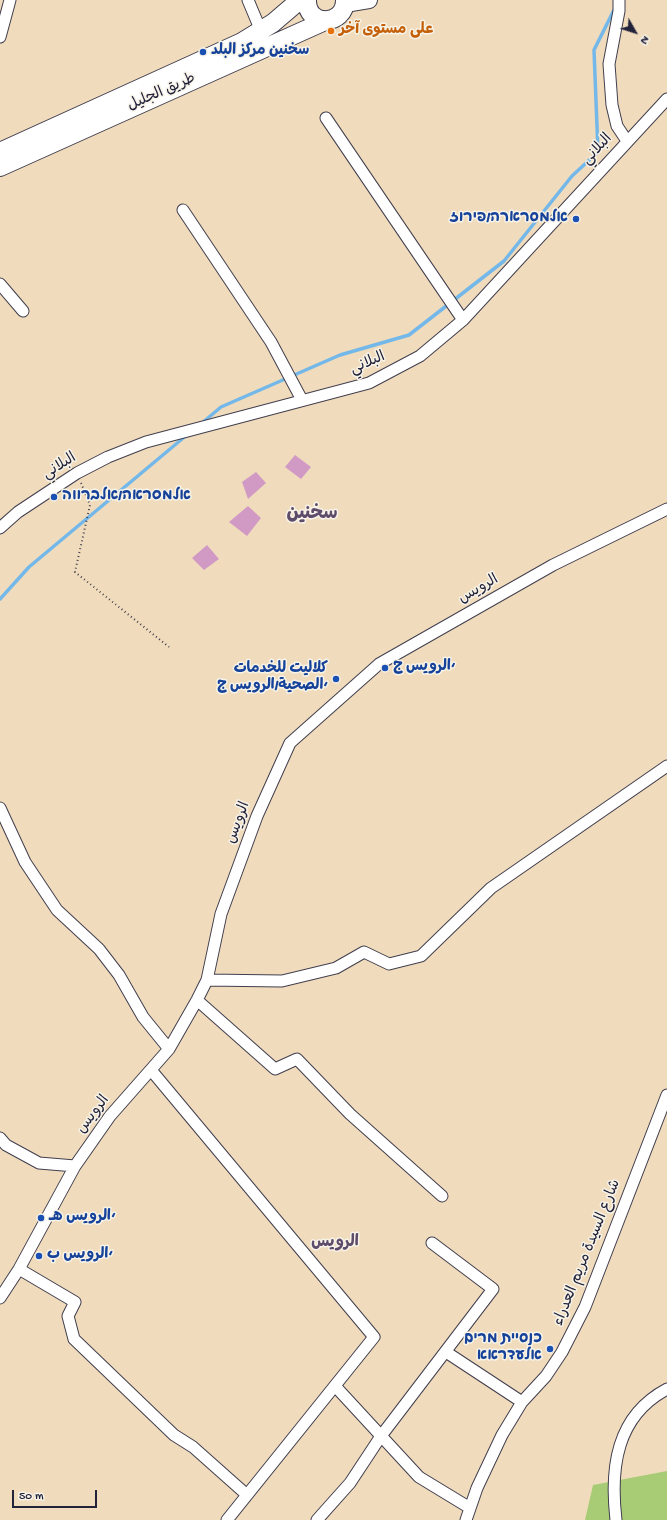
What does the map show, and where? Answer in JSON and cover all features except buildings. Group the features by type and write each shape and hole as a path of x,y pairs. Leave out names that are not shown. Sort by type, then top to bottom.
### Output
{"main road":[{"name":"طريق الجليل","path":"0,152 237,44 261,31 285,14 300,0"},
{"path":"307,0 310,13 314,18 326,21"},
{"name":"طريق الجليل","path":"0,167 326,21 336,18 340,14 345,2"}],"street":[{"path":"0,37 10,0"},
{"path":"248,0 261,31"},
{"path":"345,2 369,0"},
{"path":"619,0 619,11 609,64 612,105 617,126 627,141"},
{"name":"البلاني","path":"0,528 18,512 77,473 108,456 146,442 369,383 420,356 463,320 667,99"},
{"path":"326,118 463,320"},
{"path":"183,210 271,342 302,400"},
{"path":"0,284 22,311"},
{"name":"الرويس","path":"0,1298 19,1268 75,1166 110,1116 169,1049 197,1000 207,980 221,914 257,816 290,743 379,664 553,565 667,509"},
{"path":"207,980 282,981 336,968 364,952 389,964 420,956 491,888 667,766"},
{"path":"0,808 25,862 58,910 99,949 119,975 143,1017 169,1049"},
{"path":"197,1000 275,1069 297,1059 350,1114 442,1196"},
{"path":"151,1070 374,1337 227,1520"},
{"name":"شارع السيدة مريم العدراء","path":"466,1520 477,1488 502,1435 522,1402 546,1376 562,1352 586,1307 667,1095"},
{"path":"0,1138 6,1145 39,1163 75,1166"},
{"path":"316,1520 350,1483 381,1436 493,1289 432,1243"},
{"path":"19,1268 75,1302 68,1316 74,1339 174,1436 193,1447 247,1495"},
{"path":"446,1352 522,1402"},
{"path":"335,1386 420,1477 470,1508"},
{"path":"616,1520 613,1475 617,1452 627,1430 644,1406 667,1389"}],"path":[{"path":"77,473 90,505 75,572 169,647"}],"green space":[{"path":"667,1471 667,1520 585,1520 593,1485"}],"waterway":[{"path":"202,423 221,407 340,355 409,335 504,261 572,176 598,152 594,50 616,6"},
{"path":"0,599 29,567 188,434"}],"place":[{"name":"على مستوى آخر","path":"331,31"},
{"name":"سخنين مركز البلد","path":"203,52"},
{"name":"אלמסרארה/פירוז","path":"576,219"},
{"name":"אלמסראה/אלברווה","path":"54,497"},
{"name":"الرويس ج‘","path":"385,668"},
{"name":"كلاليت للخدمات الصحية/الرويس ج‘","path":"336,679"},
{"name":"الرويس هـ‘","path":"41,1218"},
{"name":"الرويس ب‘","path":"39,1256"},
{"name":"כנסיית מרים אלעדראא","path":"550,1349"}],"district":[{"name":"سخنين","path":"312,515"},
{"name":"الرويس","path":"335,1244"}]}
